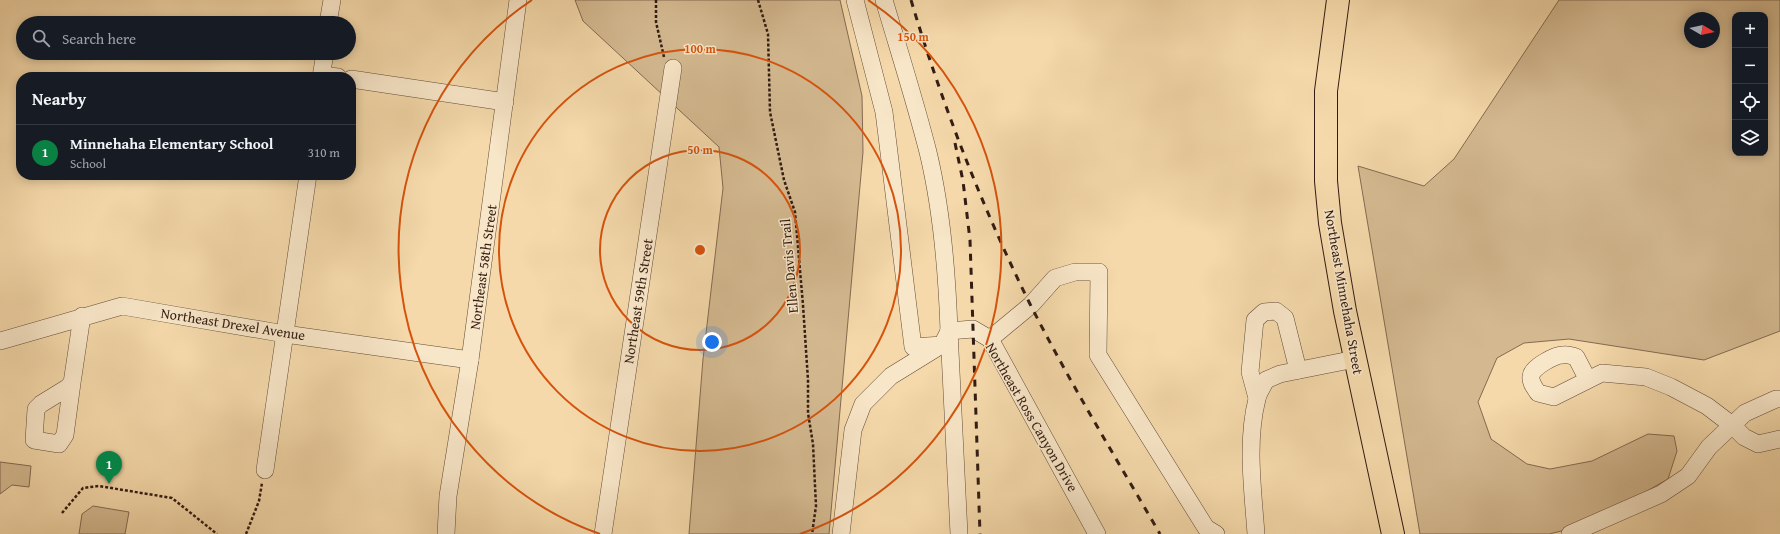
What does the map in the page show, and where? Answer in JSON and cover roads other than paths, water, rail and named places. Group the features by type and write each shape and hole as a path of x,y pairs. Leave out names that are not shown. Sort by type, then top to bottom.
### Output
{"main road":[{"name":"Northeast Minnehaha Street","path":"1338,0 1326,91 1326,181 1336,264 1393,534"}],"street":[{"path":"329,16 332,0"},
{"name":"Northeast 58th Street","path":"446,534 448,496 470,360 518,0"},
{"name":"Northeast Ross Canyon Drive","path":"855,0 884,112 913,347 973,329 990,340 1097,534"},
{"path":"884,0 928,153 940,222 959,534"},
{"path":"326,60 327,72"},
{"name":"Northeast 59th Street","path":"603,534 673,68"},
{"path":"356,80 505,102"},
{"path":"265,470 307,180"},
{"path":"990,340 1031,305 1055,278 1075,272 1099,272 1098,355 1206,528 1216,534"},
{"name":"Northeast Drexel Avenue","path":"0,341 82,316 122,306 285,334 470,360"},
{"path":"1257,398 1250,372 1255,320 1264,312 1276,311 1285,318 1298,370"},
{"path":"72,383 82,316"},
{"path":"841,534 853,430 863,404 891,376 946,338"},
{"path":"1256,534 1252,476 1252,428 1257,398 1266,380 1280,374 1355,359"},
{"path":"1588,380 1602,373 1646,377 1671,387 1707,406 1732,424 1744,437 1758,444 1780,439"},
{"path":"1573,534 1661,494 1688,476 1709,447 1745,413 1776,399 1780,399"}],"railway":[{"path":"911,0 936,78 964,155 1012,267 1061,363 1160,534"},
{"path":"955,143 963,181 970,240 980,534"}],"place":[{"name":"Minnehaha Elementary School","path":"109,484"}]}
